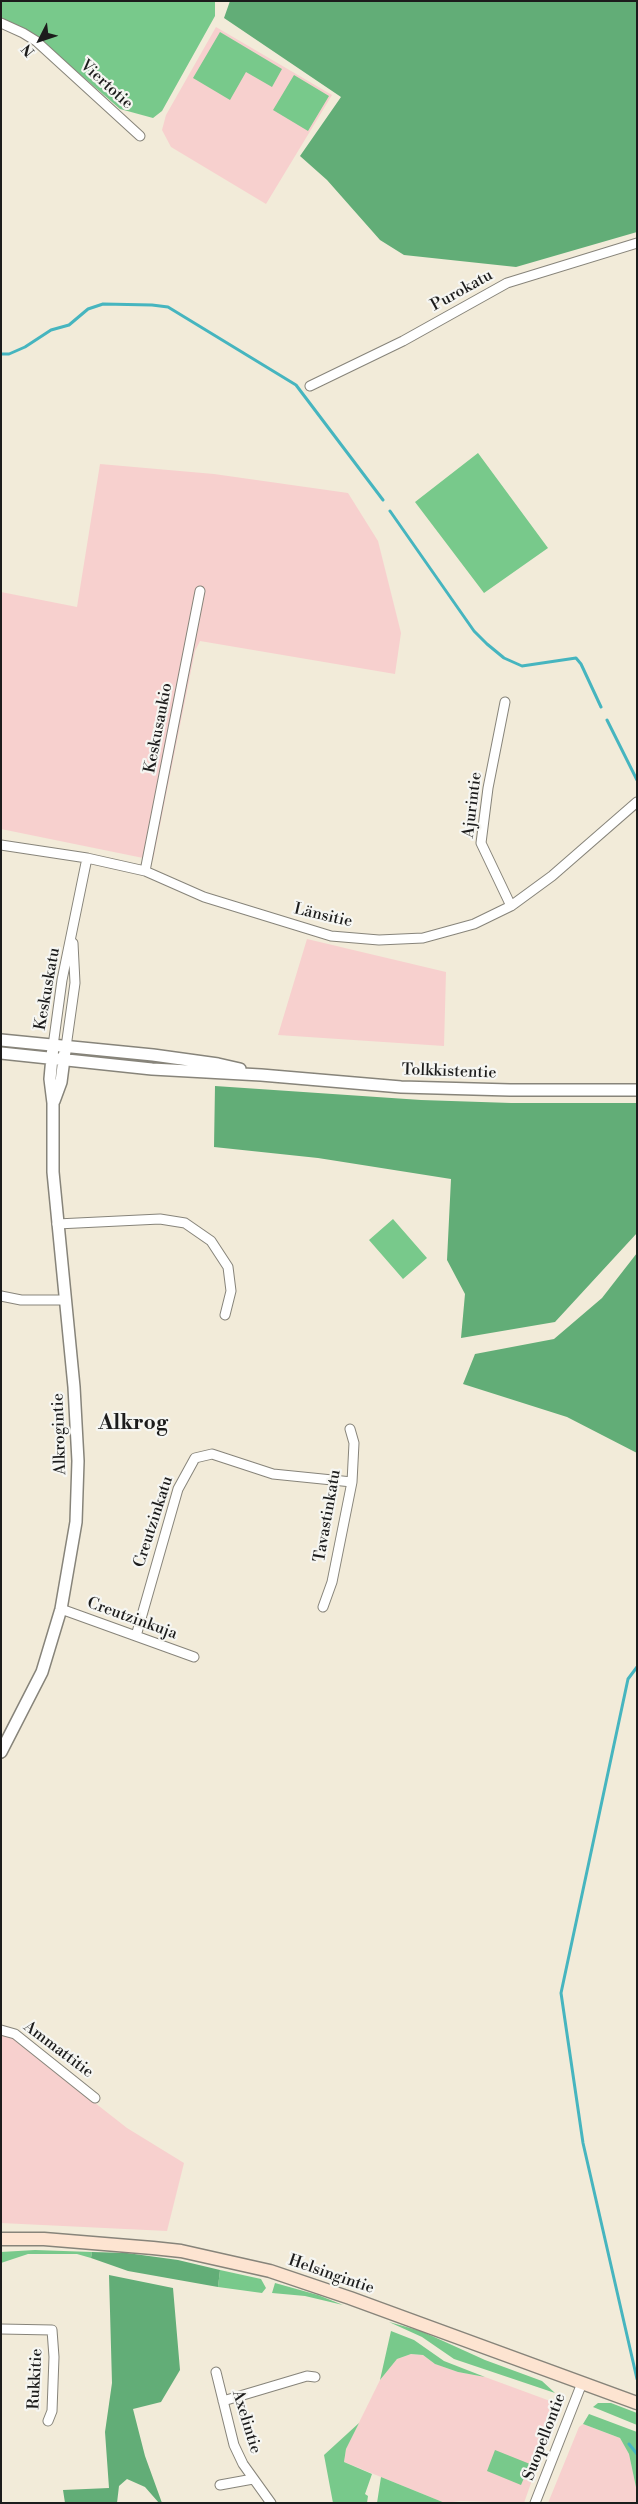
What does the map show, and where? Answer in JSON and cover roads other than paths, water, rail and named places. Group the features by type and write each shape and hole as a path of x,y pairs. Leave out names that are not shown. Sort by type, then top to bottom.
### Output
{"main road":[{"name":"Helsingintie","path":"1,2239 44,2239 181,2251 270,2271 350,2298 637,2403"}],"street":[{"name":"Viertotie","path":"1,23 36,41 140,136"},
{"name":"Purokatu","path":"310,386 403,341 507,283 637,243"},
{"name":"Keskusaukio","path":"145,871 200,590"},
{"name":"Ajurintie","path":"505,702 488,788 481,842 511,906"},
{"name":"Länsitie","path":"1,845 87,858 145,871 204,897 331,936 379,940 423,938 474,924 511,906 552,876 637,802"},
{"name":"Keskuskatu","path":"53,1046 62,980 87,858"},
{"name":"Keskuskatu","path":"65,1053 75,983 76,964 72,938"},
{"name":"Tolkkistentie","path":"1,1040 53,1046 65,1053 162,1069 401,1087 510,1090 637,1090"},
{"name":"Alkrogintie","path":"1,1752 4,1738 42,1672 61,1609 76,1522 78,1461 74,1387 52,1163 53,1103 50,1079 53,1046"},
{"name":"Tolkkistentie","path":"1,1053 52,1058 65,1053"},
{"name":"Alkrogintie","path":"53,1103 61,1082 65,1053"},
{"path":"57,1224 160,1219 185,1223 211,1241 228,1267 231,1291 225,1315"},
{"path":"1,1296 21,1300 65,1300"},
{"name":"Tavastinkatu","path":"323,1607 332,1582 352,1482 354,1442 350,1429"},
{"name":"Creutzinkatu","path":"136,1636 178,1488 195,1458 212,1454 273,1474 352,1482"},
{"name":"Creutzinkuja","path":"61,1609 194,1657"},
{"name":"Ammattitie","path":"1,2030 15,2034 95,2098"},
{"name":"Rukkitie","path":"1,2329 52,2330 52,2411 48,2420"},
{"name":"Axelintie","path":"216,2372 234,2445 253,2479 271,2503"},
{"path":"223,2400 307,2376 315,2377"},
{"name":"Suopellontie","path":"535,2503 582,2383"},
{"path":"220,2485 253,2479"}],"waterway":[{"path":"1,354 9,354 25,347 51,330 69,325 88,309 103,304 168,307 296,385 383,500"},
{"path":"390,511 474,631 487,644 504,658 522,666 576,658 581,664 601,707"},
{"path":"607,720 637,780"},
{"path":"637,1667 628,1679 561,1993 583,2143 637,2379"},
{"path":"629,2444 637,2454"}],"district":[{"name":"Alkrog","path":"133,1424"}]}
